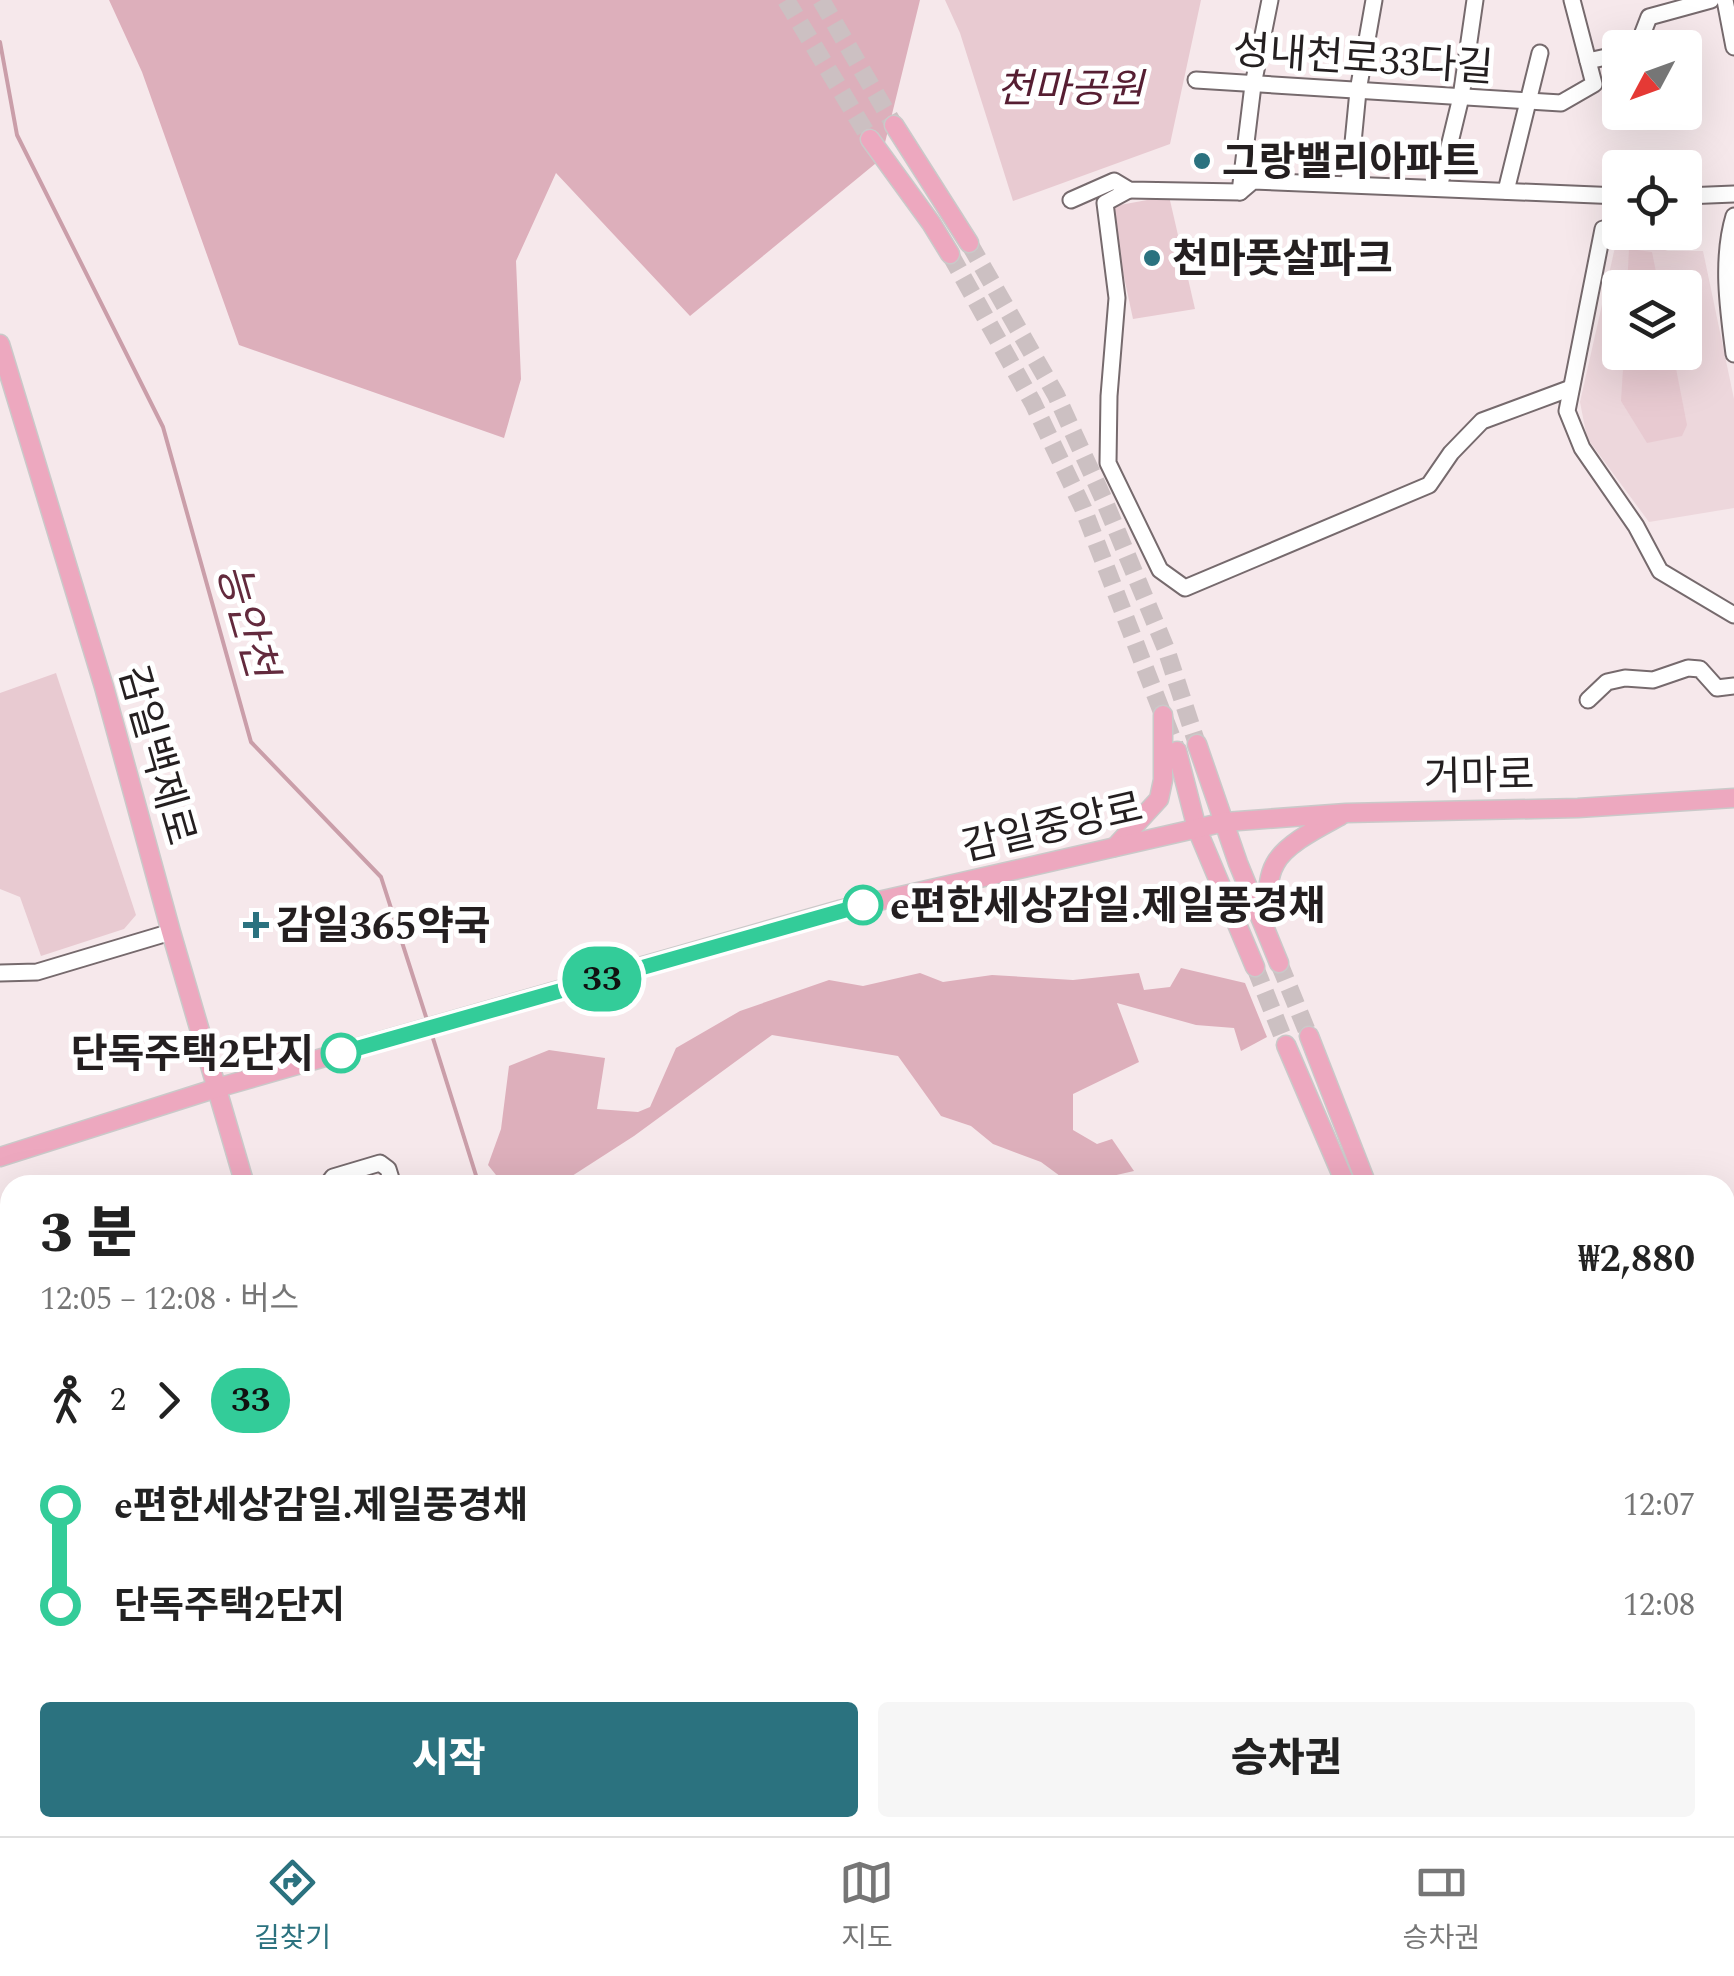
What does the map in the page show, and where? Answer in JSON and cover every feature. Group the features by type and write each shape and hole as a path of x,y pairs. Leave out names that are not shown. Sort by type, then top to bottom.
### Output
{"main road":[{"path":"894,125 969,243"},
{"path":"870,139 950,254"},
{"name":"감일백제로","path":"0,344 104,687 242,1175"},
{"path":"1115,847 1159,799 1162,715"},
{"path":"1197,744 1238,863 1280,962"},
{"path":"1177,750 1196,829 1256,967"},
{"name":"거마로","path":"1225,822 1346,812 1578,808 1734,798"},
{"path":"1266,926 1275,863 1286,850 1346,812"},
{"name":"감일중앙로","path":"0,1156 218,1088 839,910 1225,822"},
{"path":"1309,1036 1363,1175"},
{"path":"1286,1044 1342,1175"}],"street":[{"path":"1240,192 1270,0"},
{"path":"1349,184 1358,91 1374,0"},
{"path":"1439,188 1461,97 1475,0"},
{"path":"1572,0 1588,61 1602,58"},
{"path":"1644,30 1649,17 1711,0"},
{"path":"1725,0 1734,47"},
{"name":"성내천로33다길","path":"1526,101 1540,54"},
{"name":"성내천로33다길","path":"1196,80 1561,103 1594,84 1588,61"},
{"path":"1506,191 1526,101"},
{"path":"1071,200 1114,181 1129,190"},
{"path":"1571,388 1482,421 1451,453 1428,485 1184,588 1160,570 1108,462 1108,396 1117,298 1105,203 1129,190 1240,192 1253,181 1602,195"},
{"path":"1702,195 1734,194"},
{"path":"1734,216 1728,235 1729,316 1734,354"},
{"path":"1602,234 1566,411 1582,448 1636,526 1660,571 1734,614"},
{"path":"1588,700 1607,682 1625,678 1653,680 1688,668 1700,670 1717,688 1734,686"},
{"path":"0,973 37,972 171,932"},
{"path":"340,1175 380,1163 390,1175"}],"shaded area":[{"path":"109,0 920,0 881,159 690,316 556,173 516,261 521,379 504,438 239,345 142,72"},
{"path":"1614,250 1703,251 1734,399 1734,508 1649,522 1587,438 1580,402 1602,305 1602,370 1702,370 1702,270 1610,270"},
{"path":"1181,968 1245,983 1267,1037 1241,1051 1234,1028 1196,1025 1117,1003 1139,1062 1073,1094 1073,1130 1097,1144 1112,1139 1134,1171 1116,1175 1059,1175 1041,1162 993,1144 971,1126 941,1116 898,1056 772,1035 574,1175 496,1175 488,1165 501,1129 509,1066 549,1050 605,1058 597,1109 638,1112 650,1107 676,1048 740,1011 829,980 863,986 920,973 943,982 992,975 1073,980 1139,973 1144,990 1170,987"}],"green space":[{"name":"천마공원","path":"945,0 1201,0 1170,144 1013,201 960,33"},
{"name":"천마풋살파크","path":"1169,196 1195,309 1133,319 1109,207"},
{"path":"1629,250 1652,252 1656,270 1628,270"},
{"path":"1623,370 1676,370 1687,425 1682,436 1647,443 1621,401"},
{"path":"56,673 136,915 124,929 41,956 20,897 0,889 0,693"}],"waterway":[{"name":"능안천","path":"0,42 17,135 163,427 251,742 381,877 428,1023"},
{"name":"능안천","path":"431,1032 476,1175"}],"tunnel":[{"path":"786,0 870,139"},
{"path":"821,0 894,125"},
{"path":"969,243 1056,395 1104,500 1166,649 1197,744"},
{"path":"950,254 1033,403 1083,508 1177,751"},
{"path":"1279,963 1309,1036"},
{"path":"1255,967 1286,1045"}],"bus line":[{"name":"33","path":"341,1053 863,905"}],"place":[{"name":"그랑밸리아파트","path":"1202,161"},
{"name":"천마풋살파크","path":"1152,258"},
{"name":"e편한세상감일.제일풍경채","path":"863,905"},
{"name":"감일365약국","path":"256,925"},
{"name":"단독주택2단지","path":"341,1053"}]}
